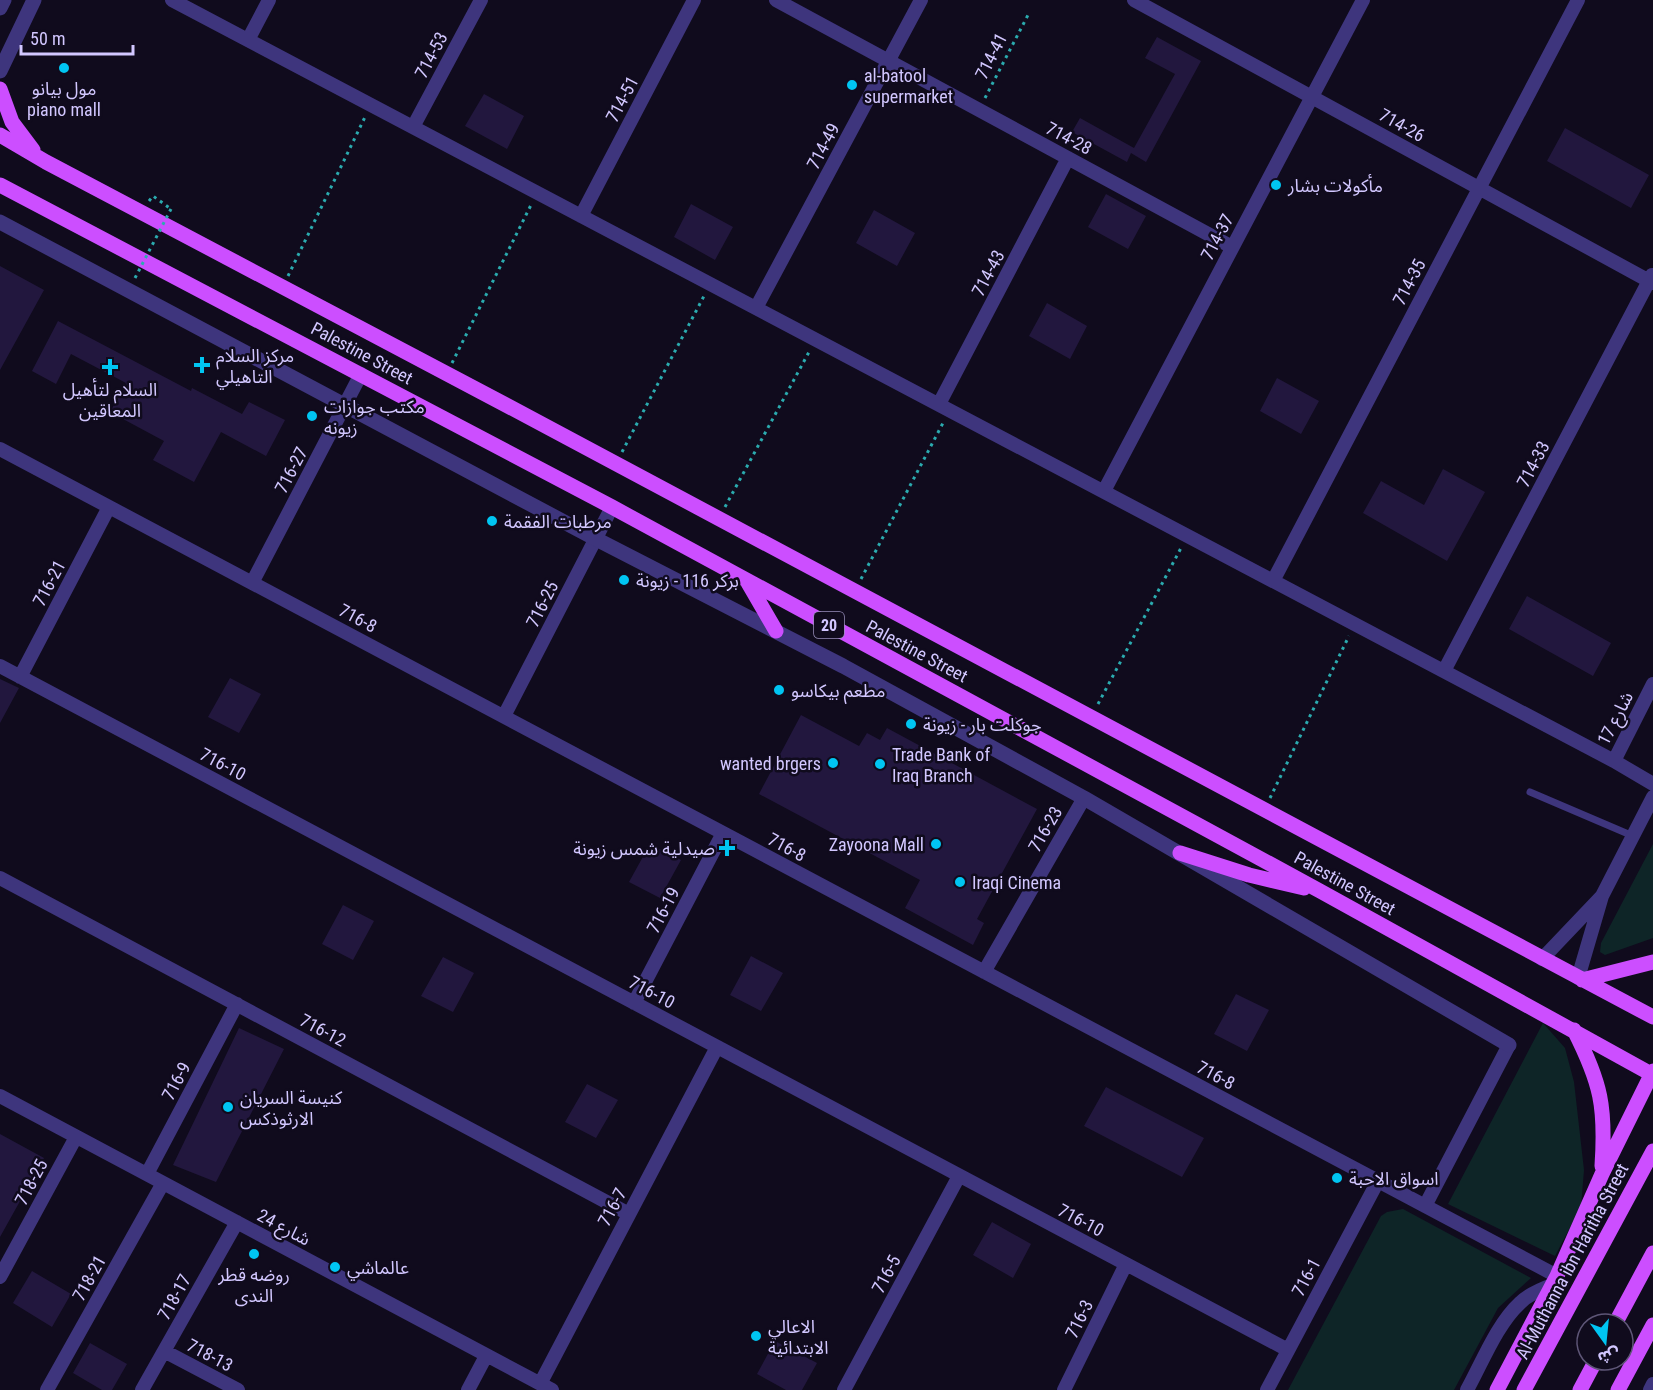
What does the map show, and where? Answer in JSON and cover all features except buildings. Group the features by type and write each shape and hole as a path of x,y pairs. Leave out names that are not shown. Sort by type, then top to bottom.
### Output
{"main road":[{"path":"0,89 5,108 17,132 46,162"},
{"name":"Palestine Street","path":"0,135 46,162 1653,1017"},
{"name":"Palestine Street","path":"0,185 612,507 1652,1073"},
{"path":"747,581 776,632"},
{"path":"1180,853 1249,875 1320,891"},
{"path":"1580,979 1653,962"},
{"path":"1574,1030 1598,1083 1604,1128 1602,1174"},
{"path":"1497,1390 1555,1281 1602,1174 1652,1073"},
{"name":"Al-Muthanna ibn Haritha Street","path":"1524,1390 1653,1151"},
{"path":"1621,1312 1653,1253"},
{"path":"1618,1390 1653,1325"},
{"path":"1580,1390 1590,1372"}],"street":[{"path":"0,8 4,0"},
{"path":"0,71 34,0"},
{"path":"172,0 1614,761"},
{"path":"248,40 269,0"},
{"name":"714-53","path":"413,127 481,0"},
{"name":"714-51","path":"581,216 694,0"},
{"name":"714-28","path":"776,0 1232,247"},
{"name":"714-49","path":"756,308 921,0"},
{"name":"714-37","path":"1104,491 1363,0"},
{"name":"714-35","path":"1273,581 1578,0"},
{"name":"714-26","path":"1136,1 1479,188 1652,279"},
{"name":"714-43","path":"944,407 1068,158"},
{"path":"0,222 596,538 843,666 1084,798 1509,1045 1425,1206"},
{"name":"714-33","path":"1444,671 1652,279"},
{"name":"716-27","path":"252,583 361,374"},
{"name":"716-8","path":"0,449 1425,1206 1555,1281"},
{"name":"716-21","path":"20,676 109,507"},
{"name":"716-25","path":"504,716 612,507"},
{"name":"716-10","path":"0,666 1288,1350"},
{"name":"شارع 17","path":"1653,684 1614,761 1653,784"},
{"path":"1580,979 1602,896 1653,797"},
{"name":"716-23","path":"984,972 1084,798"},
{"name":"716-19","path":"634,1003 723,833"},
{"name":"716-12","path":"0,878 629,1214"},
{"path":"1542,959 1602,896"},
{"name":"716-9","path":"147,1174 237,1004"},
{"name":"716-7","path":"546,1387 629,1214 717,1047"},
{"name":"شارع 24","path":"0,1096 546,1387"},
{"name":"718-25","path":"0,1277 76,1137"},
{"name":"716-5","path":"844,1390 959,1176"},
{"name":"716-1","path":"1267,1390 1378,1181"},
{"name":"718-21","path":"46,1390 163,1183"},
{"name":"718-17","path":"142,1390 237,1222"},
{"name":"716-3","path":"1064,1390 1126,1264"},
{"path":"1467,1390 1509,1314 1521,1301 1555,1281"},
{"name":"718-13","path":"164,1351 238,1390"},
{"path":"468,1390 486,1356"},
{"path":"1650,1390 1653,1384"}],"lane":[{"path":"1530,792 1633,836"}],"path":[{"name":"714-41","path":"979,110 1028,15"},
{"path":"283,287 371,105"},
{"path":"447,374 537,192"},
{"path":"135,278 171,209 153,196"},
{"path":"616,464 710,284"},
{"path":"719,519 816,339"},
{"path":"854,591 944,407"},
{"path":"1090,718 1188,536"},
{"path":"1264,811 1354,624"}],"green space":[{"path":"1653,844 1653,938 1605,955 1600,952 1601,943"},
{"path":"1543,1023 1565,1048 1574,1082 1584,1170 1581,1207 1555,1256 1448,1204"},
{"path":"1403,1209 1531,1278 1498,1308 1454,1390 1288,1390 1381,1216 1387,1212"}],"place":[{"name":"مول بيانو piano mall","path":"64,68"},
{"name":"al-batool supermarket","path":"852,85"},
{"name":"مأكولات بشار","path":"1276,185"},
{"name":"مركز السلام التاهيلي","path":"202,365"},
{"name":"السلام لتأهيل المعاقين","path":"110,367"},
{"name":"مكتب جوازات زيونه","path":"312,416"},
{"name":"مرطبات الفقمة","path":"492,521"},
{"name":"بركر 116 - زيونة","path":"624,580"},
{"name":"مطعم بيكاسو","path":"779,690"},
{"name":"جوكلت بار - زيونة","path":"911,724"},
{"name":"wanted brgers","path":"833,763"},
{"name":"Trade Bank of Iraq Branch","path":"880,764"},
{"name":"Zayoona Mall","path":"936,844"},
{"name":"صيدلية شمس زيونة","path":"727,848"},
{"name":"Iraqi Cinema","path":"960,882"},
{"name":"كنيسة السريان الارثوذكس","path":"228,1107"},
{"name":"اسواق الاحبة","path":"1337,1178"},
{"name":"روضه قطر الندى","path":"254,1254"},
{"name":"عالماشي","path":"335,1267"},
{"name":"الاعالي الابتدائية","path":"756,1336"}]}
